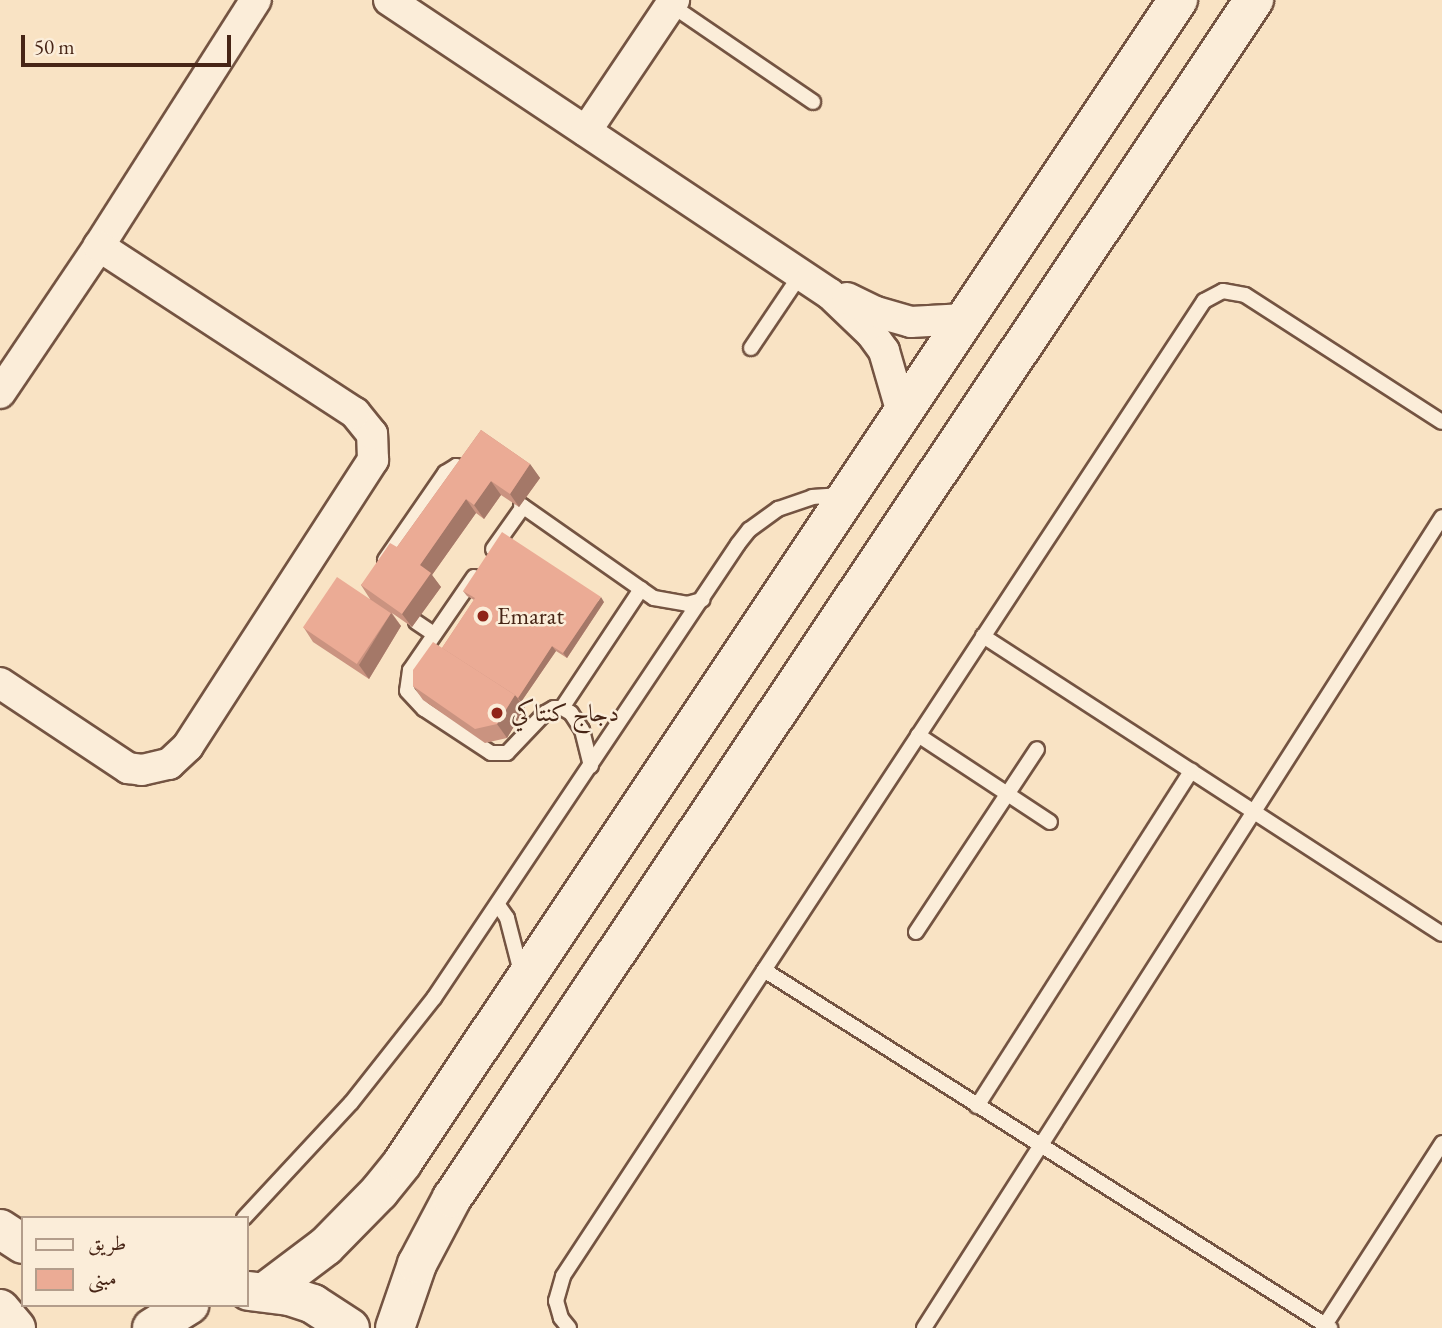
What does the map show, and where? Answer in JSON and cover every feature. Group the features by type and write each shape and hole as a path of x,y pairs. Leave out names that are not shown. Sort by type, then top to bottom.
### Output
{"street":[{"path":"0,393 99,246 256,0"},
{"path":"390,0 830,294 871,333 884,351 902,413"},
{"path":"256,1292 326,1246 379,1192 1178,0"},
{"path":"395,1328 417,1264 452,1198 1254,0"},
{"path":"586,131 673,2"},
{"path":"0,683 128,768 142,770 169,764 188,746 373,460 372,434 355,413 99,246"},
{"path":"830,294 911,322 965,319"},
{"path":"0,1229 21,1243"},
{"path":"256,1292 313,1304 350,1328"},
{"path":"152,1328 186,1307"},
{"path":"0,1309 16,1328"}],"lane":[{"path":"673,2 813,103"},
{"path":"751,348 800,274"},
{"path":"569,1328 561,1318 556,1301 563,1276 1200,307 1216,293 1231,291 1245,295 1442,422"},
{"path":"375,576 445,473 456,466 471,470"},
{"path":"246,1216 306,1153 393,1052 498,905 738,544 763,519 794,501 820,495 848,495"},
{"path":"591,766 582,730 571,713 562,708 554,708 545,713 507,752 491,753 424,709 407,691 410,670 522,506 641,589 670,602 687,604 702,600"},
{"path":"924,1328 1442,517"},
{"path":"562,708 641,589"},
{"path":"416,622 434,634"},
{"path":"983,636 1442,934"},
{"path":"918,735 1050,822"},
{"path":"916,932 1037,749"},
{"path":"977,1106 1191,771"},
{"path":"498,905 507,918 523,980"},
{"path":"764,970 1326,1327 1442,1143"}],"building":[{"path":"481,430 530,464 510,494 491,481 474,505 466,499 420,565 431,573 402,614 361,585 390,543 397,547"},
{"path":"502,532 601,597 563,653 552,646 518,698 442,648 475,598 463,591"},
{"path":"337,577 391,613 357,664 303,628"},
{"path":"433,642 515,695 497,724 475,729 413,686 413,670"}],"place":[{"name":"Emarat","path":"483,616"},
{"name":"دجاج كنتاكي","path":"497,713"}]}
